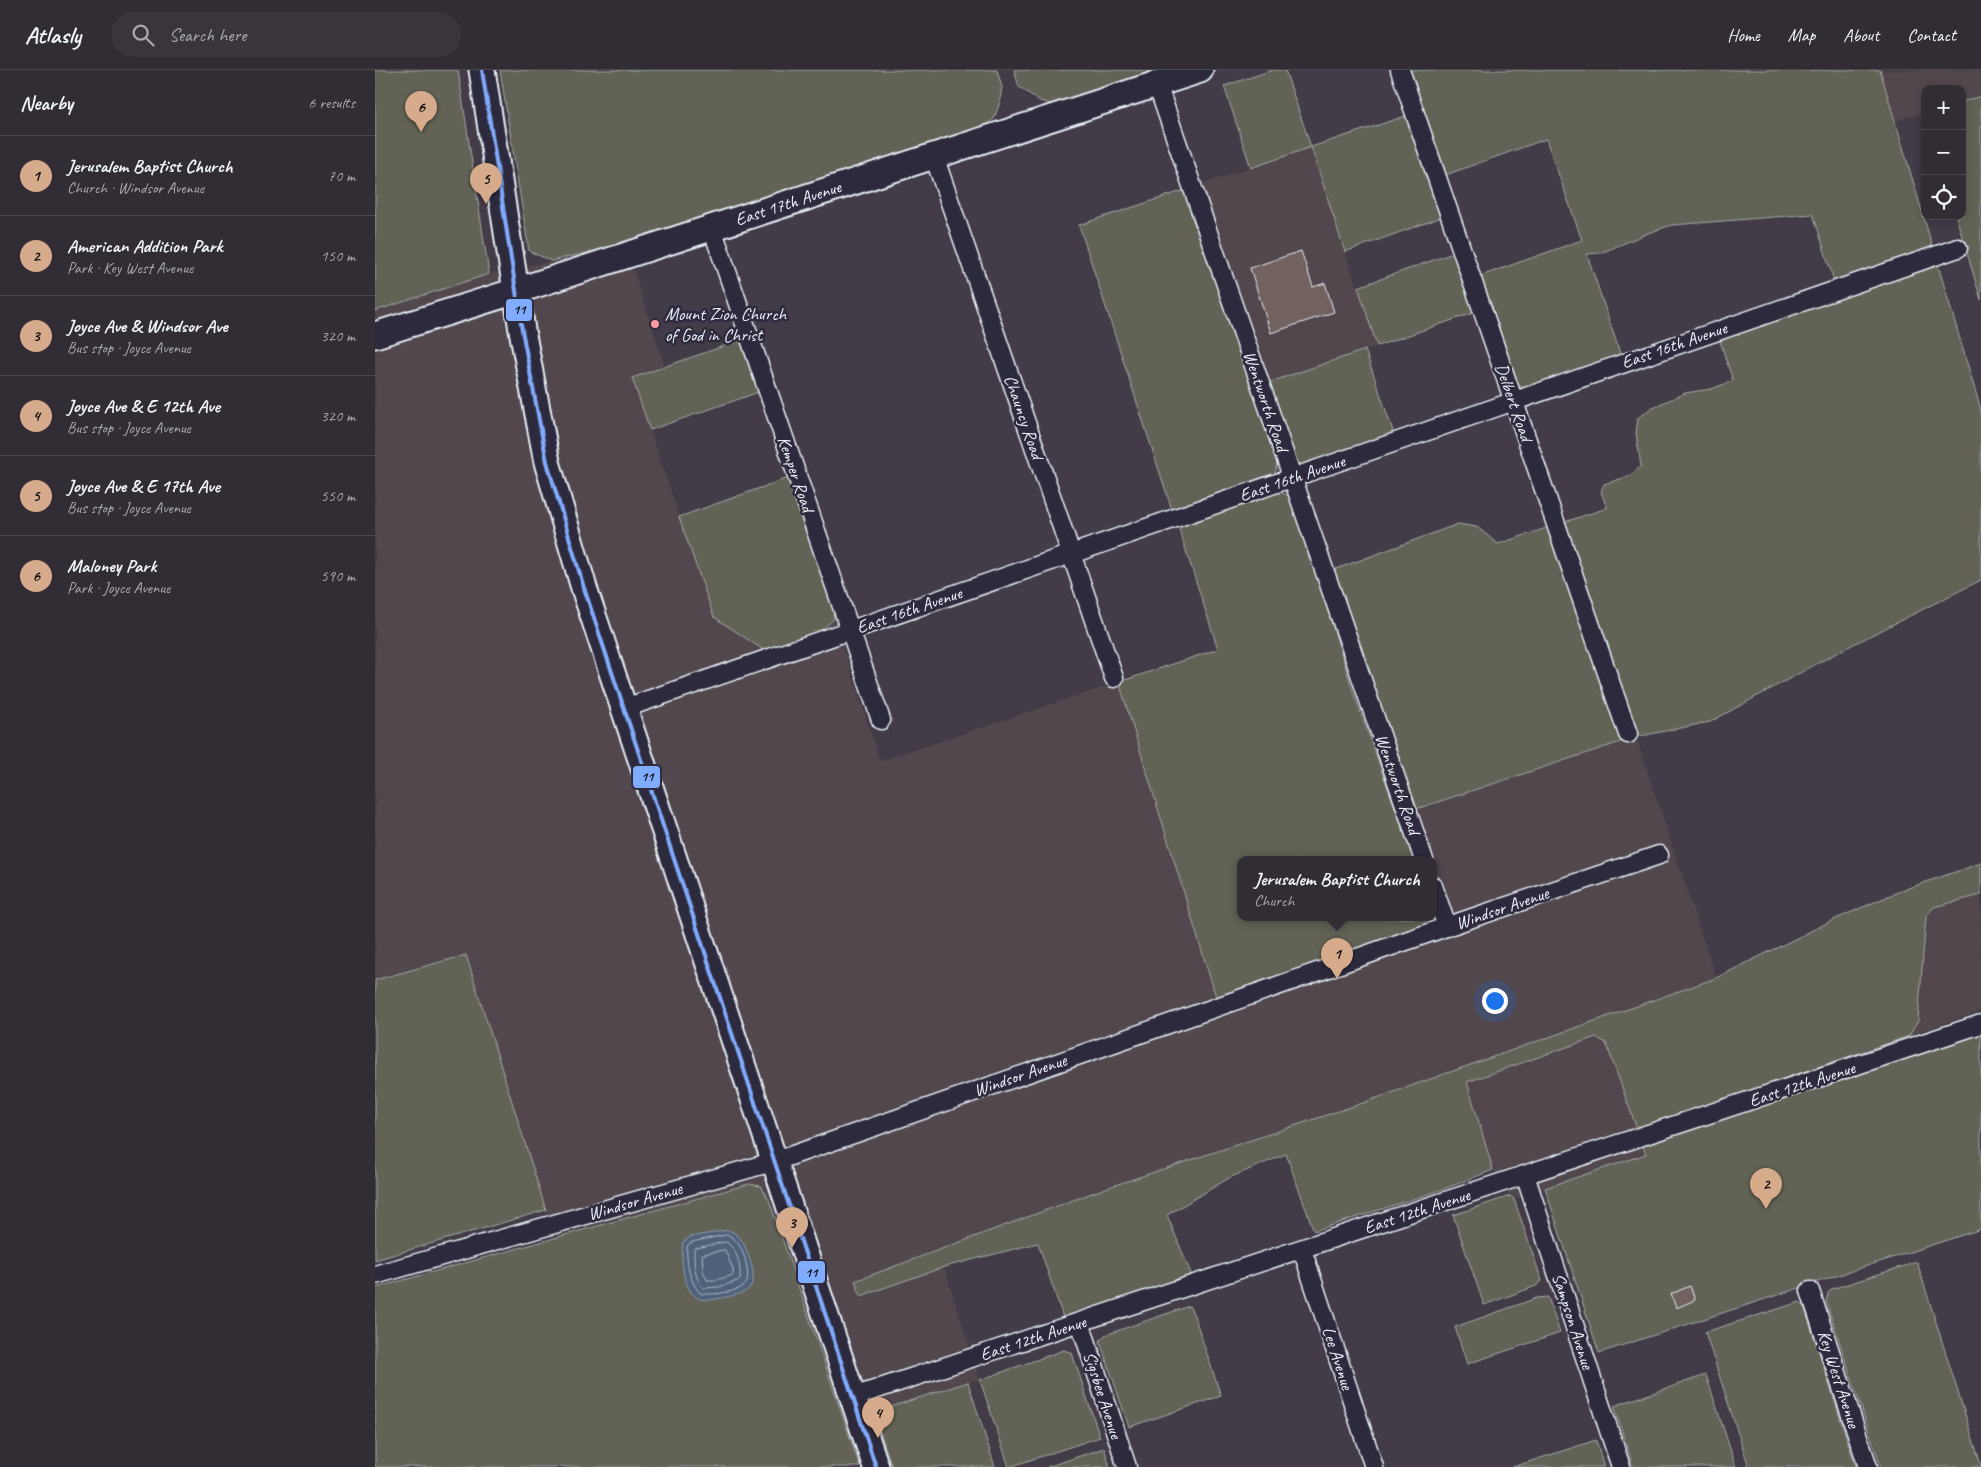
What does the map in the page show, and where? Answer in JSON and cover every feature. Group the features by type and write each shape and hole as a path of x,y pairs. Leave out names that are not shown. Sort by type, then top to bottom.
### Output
{"street":[{"path":"482,70 516,291 547,462 584,588 776,1161 876,1467"},
{"name":"East 17th Avenue","path":"375,335 1200,70"},
{"name":"Delbert Road","path":"1400,70 1628,734"},
{"name":"Wentworth Road","path":"1157,84 1423,856"},
{"name":"Chauncy Road","path":"934,156 1113,678"},
{"name":"Kemper Road","path":"711,228 881,720"},
{"name":"East 16th Avenue","path":"625,708 1959,248"},
{"name":"Windsor Avenue","path":"375,1275 776,1161 1659,855"},
{"path":"1437,898 1447,927"},
{"name":"East 12th Avenue","path":"853,1397 1981,1024"},
{"name":"Sampson Avenue","path":"1525,1175 1621,1467"},
{"name":"Lee Avenue","path":"1301,1249 1374,1467"},
{"name":"Key West Avenue","path":"1810,1291 1868,1467"},
{"name":"Sigsbee Avenue","path":"1080,1322 1127,1467"}],"shaded area":[{"path":"375,70 458,70 489,274 375,311"},
{"path":"500,70 997,70 1002,87 994,119 978,130 625,244 551,261 529,251"},
{"path":"1014,70 1163,70 1055,105 1040,101 1019,87"},
{"path":"1273,70 1285,70 1311,147 1251,168 1224,86"},
{"path":"1406,70 1880,70 1921,208 1921,220 1925,220 1981,410 1981,580 1842,650 1710,722 1636,737 1413,810 1328,572 1458,524 1477,527 1498,544 1607,508 1601,492 1604,484 1630,476 1641,466 1636,433 1638,418 1651,408 1685,393 1711,389 1733,381 1719,338 1835,284 1813,214 1672,225 1601,253 1587,254 1621,356 1529,387 1520,387 1512,378 1475,278 1582,240 1546,139 1440,177"},
{"path":"1880,70 1981,70 1981,96 1966,101 1966,85 1921,85 1921,114 1895,120"},
{"path":"1981,96 1981,300 1957,220 1966,220 1966,101"},
{"path":"1409,115 1445,216 1345,252 1311,147"},
{"path":"1310,147 1377,346 1254,387 1188,189"},
{"path":"1188,189 1278,460 1275,474 1269,479 1173,513 1079,225"},
{"path":"625,244 665,367 632,379 714,617 818,633 834,619 880,761 1119,682 1216,997 1419,928 1427,921 1437,921 1437,856 1413,856 1398,815 1636,737 1716,978 1357,1105 1103,1189 855,1281 861,1296 944,1267 980,1380 968,1382 881,1410 876,1420 846,1427 769,1200 761,1186 749,1184 555,1238 466,955 375,980 375,311 489,274"},
{"path":"1456,252 1476,312 1377,346 1358,287"},
{"path":"741,340 759,392 650,430 632,378"},
{"path":"1365,350 1393,431 1387,437 1307,466 1295,464 1264,384"},
{"path":"791,477 832,592 834,619 818,633 765,651 714,617 679,517"},
{"path":"1270,492 1280,492 1289,496 1317,576 1353,691 1413,856 1237,856 1237,921 1427,921 1419,928 1216,997 1119,682 1218,649 1178,526"},
{"path":"1981,863 1981,895 1934,907 1926,916 1918,1021 1909,1036 1637,1129 1606,1043 1596,1037 1467,1082 1493,1170 1444,1189 1314,1231 1286,1154 1229,1178 1167,1215 1192,1276 1064,1320 1038,1243 944,1267 861,1296 855,1281 1103,1189 1357,1105 1716,978 1831,921 1900,891"},
{"path":"1981,895 1981,1011 1909,1036 1918,1021 1926,916 1934,907"},
{"path":"466,955 546,1210 375,1260 375,980"},
{"path":"1981,1027 1981,1229 1599,1353 1545,1188 1646,1154 1641,1142"},
{"path":"1596,1037 1606,1043 1646,1154 1514,1199 1493,1170 1466,1082"},
{"path":"749,1184 761,1186 769,1200 860,1467 375,1467 375,1288"},
{"path":"1510,1196 1514,1199 1542,1281 1536,1286 1484,1305 1453,1215"},
{"path":"1917,1262 1981,1467 1881,1467 1826,1302 1828,1293 1832,1289"},
{"path":"1548,1297 1560,1333 1467,1364 1455,1327 1537,1298"},
{"path":"1800,1302 1804,1306 1856,1467 1749,1467 1705,1332"},
{"path":"1189,1306 1194,1315 1221,1396 1129,1427 1100,1341 1105,1335"},
{"path":"1064,1350 1072,1353 1100,1437 1009,1467 980,1380"},
{"path":"1706,1375 1736,1467 1633,1467 1614,1406"},
{"path":"968,1382 995,1467 892,1467 876,1420 881,1410"},
{"path":"1596,1440 1604,1467 1513,1467"},
{"path":"1104,1448 1110,1467 1047,1467"}],"water":[{"path":"728,1230 738,1236 746,1248 752,1269 753,1278 751,1286 745,1292 739,1294 713,1300 700,1299 691,1292 685,1279 682,1256 683,1242 690,1237"}],"building":[{"path":"1301,251 1313,287 1325,283 1334,312 1271,333 1250,268"},
{"path":"1690,1286 1695,1300 1676,1308 1671,1294"}],"transit line":[{"name":"11","path":"482,70 522,330 547,462 584,588 876,1467"}],"place":[{"name":"Maloney Park","path":"421,132"},
{"name":"Joyce Ave & E 17th Ave","path":"486,204"},
{"name":"Mount Zion Church of God in Christ","path":"655,324"},
{"name":"Jerusalem Baptist Church","path":"1337,979"},
{"name":"American Addition Park","path":"1766,1209"},
{"name":"Joyce Ave & Windsor Ave","path":"792,1248"},
{"name":"Joyce Ave & E 12th Ave","path":"878,1438"}]}
